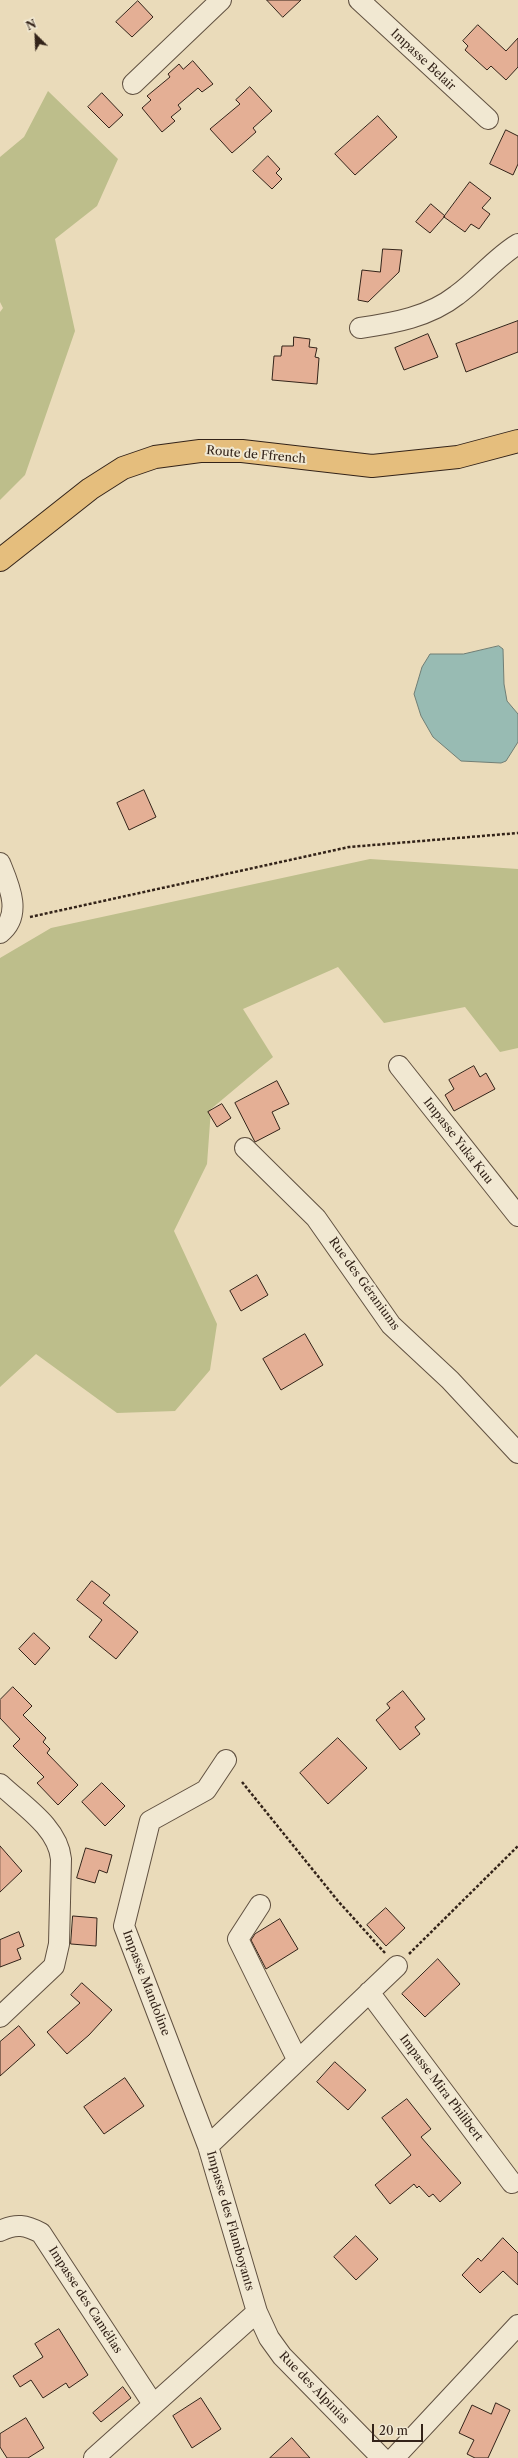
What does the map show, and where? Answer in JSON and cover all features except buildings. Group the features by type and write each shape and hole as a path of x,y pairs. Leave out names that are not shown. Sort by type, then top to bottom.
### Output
{"main road":[{"name":"Route de Ffrench","path":"0,560 90,489 123,468 155,457 200,451 242,451 372,466 458,457 518,441"}],"street":[{"path":"133,84 221,0"},
{"name":"Impasse Belair","path":"359,0 488,119"},
{"path":"360,328 395,323 428,313 456,296 518,244"},
{"path":"0,863 13,904 5,928"},
{"name":"Impasse Yuka Kuu","path":"399,1066 518,1216"},
{"name":"Rue des Géraniums","path":"245,1148 316,1218 391,1325 450,1380 518,1453"},
{"name":"Impasse Mandoline","path":"208,2146 124,1926 150,1821 206,1790 226,1760"},
{"path":"0,1784 49,1830 60,1848 62,1859 59,1944 54,1966 2,2012"},
{"path":"260,1906 238,1939 297,2059"},
{"name":"Impasse des Flamboyants","path":"256,2312 208,2146 297,2059 397,1966"},
{"name":"Impasse Mira Philibert","path":"369,1992 512,2184"},
{"name":"Impasse des Camélias","path":"0,2231 12,2225 27,2226 41,2233 153,2404"},
{"path":"94,2458 256,2312"},
{"name":"Rue des Alpinias","path":"256,2312 268,2338 282,2356 382,2458"},
{"path":"394,2458 518,2325"}],"path":[{"path":"5,928 349,847 518,833"},
{"path":"242,1782 338,1901 397,1966 518,1846"}],"green space":[{"path":"48,91 118,159 97,206 55,239 75,331 25,475 0,500 0,312 3,308 0,302 0,157 24,137"},
{"path":"370,859 518,869 518,1048 500,1052 465,1007 384,1023 338,967 243,1009 273,1057 211,1109 207,1164 174,1231 217,1324 210,1370 175,1411 117,1413 36,1354 0,1387 0,958 51,928"}],"water":[{"path":"499,646 503,649 504,684 507,701 518,714 518,742 506,761 501,763 461,761 433,737 421,716 414,694 422,667 430,654 463,654"}]}
